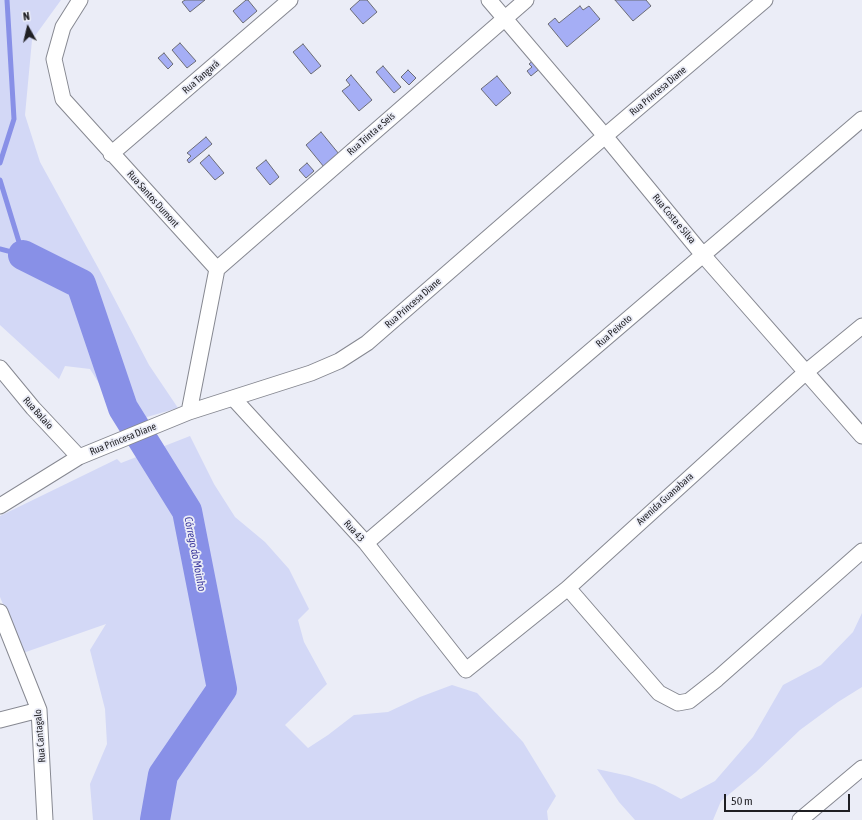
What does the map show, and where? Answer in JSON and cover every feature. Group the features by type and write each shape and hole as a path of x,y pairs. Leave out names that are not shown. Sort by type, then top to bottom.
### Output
{"street":[{"name":"Rua Santos Dumont","path":"80,0 63,27 54,59 63,99 111,154 217,269"},
{"name":"Rua Tangará","path":"111,154 290,0"},
{"name":"Rua Costa e Silva","path":"489,0 605,136 703,255 862,436"},
{"name":"Rua Trinta e Seis","path":"217,269 526,0"},
{"name":"Rua Princesa Diane","path":"0,506 79,457 189,412 234,399 311,373 340,361 367,343 605,136 765,0"},
{"name":"Rua Peixoto","path":"366,544 862,119"},
{"path":"189,412 217,269"},
{"name":"Avenida Guanabara","path":"466,670 568,588 806,372 862,326"},
{"name":"Rua Balaio","path":"0,368 32,408 79,457"},
{"name":"Rua 43","path":"234,399 366,544 466,670"},
{"path":"568,588 659,693 678,703 689,701 716,679 862,550"},
{"name":"Rua Cantagalo","path":"0,612 39,710 45,820"},
{"path":"0,720 39,710"},
{"path":"800,820 862,768"}],"shaded area":[{"path":"0,0 61,0 32,40 25,115 40,162 101,273 149,365 178,408 140,419 112,404 90,369 65,366 59,379 0,325"},
{"path":"190,436 214,484 235,517 265,542 289,569 309,609 298,620 304,642 327,684 285,725 308,748 354,715 388,712 420,697 452,685 477,693 523,742 556,796 547,811 548,820 93,820 90,784 107,744 105,709 90,650 106,624 23,653 0,597 0,516 117,459 121,463"},
{"path":"862,613 862,687 838,702 800,730 756,772 721,801 713,820 635,820 619,802 597,769 629,776 655,785 681,799 715,781 753,737 783,685 821,665 853,632"}],"building":[{"path":"185,0 205,0 190,12 182,2"},
{"path":"248,0 257,11 243,23 233,11"},
{"path":"360,0 367,0 377,12 363,24 350,9"},
{"path":"615,0 646,0 651,6 633,21"},
{"path":"580,6 583,10 589,6 600,19 567,47 548,24 555,18 559,23"},
{"path":"180,43 196,61 187,68 172,50"},
{"path":"303,44 321,66 311,74 293,52"},
{"path":"164,53 173,64 168,69 158,58"},
{"path":"535,59 542,67 531,76 527,71 532,67 529,64"},
{"path":"383,66 401,87 394,93 376,72"},
{"path":"408,70 416,78 409,85 401,77"},
{"path":"351,75 372,100 359,111 342,91 350,85 346,80"},
{"path":"497,76 511,93 496,106 481,89"},
{"path":"321,132 339,154 324,167 306,145"},
{"path":"206,137 212,144 189,163 187,160 191,156 187,153"},
{"path":"209,155 224,173 215,180 200,163"},
{"path":"266,160 279,177 270,185 256,168"},
{"path":"307,163 314,171 306,178 299,170"}],"waterway":[{"path":"0,163 14,119 7,0"},
{"path":"0,180 23,255"},
{"path":"0,249 23,255"},
{"name":"Córrego do Moinho","path":"23,255 81,284 123,408 187,511 222,689 163,775 155,820"}]}
